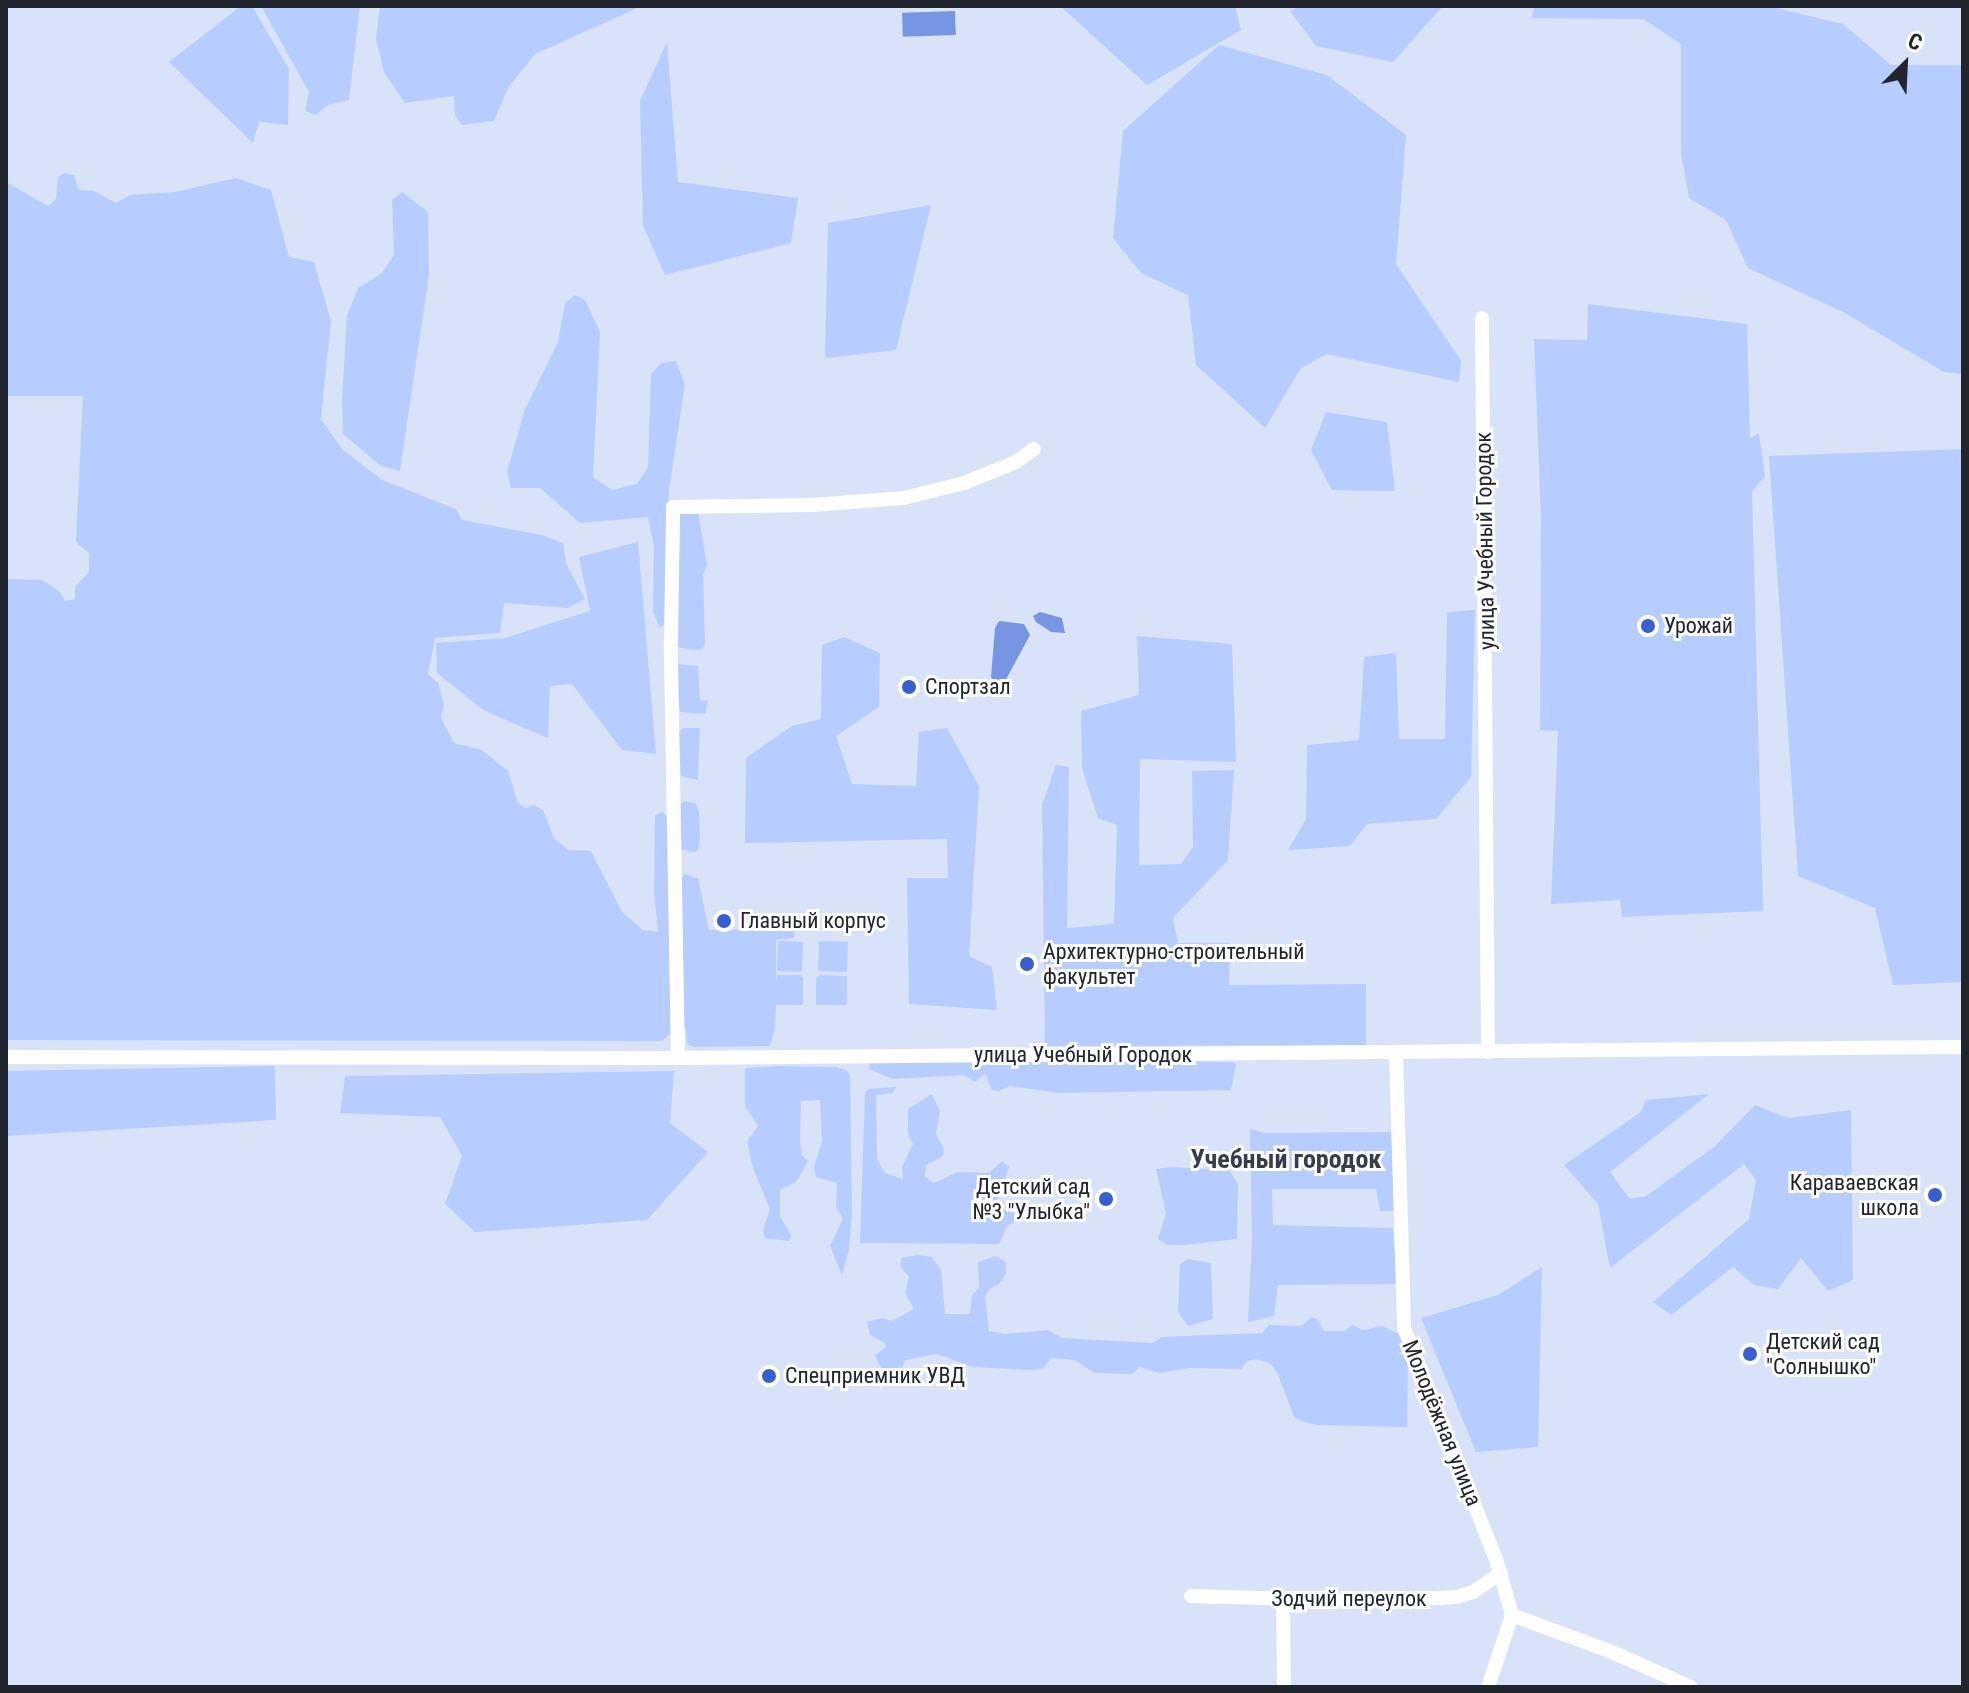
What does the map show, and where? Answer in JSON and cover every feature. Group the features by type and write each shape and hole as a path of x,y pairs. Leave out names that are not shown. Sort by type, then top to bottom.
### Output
{"street":[{"name":"улица Учебный Городок","path":"1482,318 1488,1052"},
{"path":"678,1058 671,640 673,507 812,505 904,498 964,483 1016,462 1034,449"},
{"name":"улица Учебный Городок","path":"6,1057 678,1058 1963,1047"},
{"name":"Молодёжная улица","path":"1396,1053 1404,1328 1501,1573 1512,1615"},
{"name":"Зодчий переулок","path":"1191,1596 1283,1600 1456,1597 1473,1592 1501,1573"},
{"path":"1283,1600 1284,1687"},
{"path":"1488,1687 1512,1615 1612,1652 1691,1687"}],"shaded area":[{"path":"241,6 252,6 289,69 288,125 259,122 253,143 169,62"},
{"path":"261,6 360,6 349,100 328,105 316,115 305,111 309,92"},
{"path":"380,6 642,6 535,54 508,88 494,121 462,125 455,115 454,96 405,103 384,72 376,39"},
{"path":"1060,6 1235,6 1241,30 1147,85"},
{"path":"1300,6 1443,6 1393,62 1316,46 1290,11"},
{"path":"1534,6 1768,6 1843,24 1891,65 1963,65 1963,374 1944,372 1843,312 1748,268 1726,220 1689,198 1681,153 1681,44 1643,19 1532,18"},
{"path":"955,11 956,35 903,37 902,13"},
{"path":"667,42 678,182 798,198 791,243 665,275 643,226 640,101"},
{"path":"1219,45 1327,75 1406,135 1396,264 1461,361 1459,382 1327,354 1301,368 1265,428 1196,365 1188,295 1141,273 1113,238 1123,131"},
{"path":"64,173 74,175 79,190 94,191 116,203 130,195 175,192 236,178 271,190 289,257 314,262 331,321 321,419 342,449 382,480 456,509 462,520 542,535 563,543 566,563 585,599 568,608 504,603 500,633 435,638 428,674 438,683 444,705 441,718 454,743 482,750 508,771 518,803 526,808 534,805 543,810 554,838 568,850 591,851 622,912 643,930 658,932 654,891 655,815 663,812 668,818 671,1026 670,1034 662,1041 6,1040 6,579 42,580 60,592 65,601 75,599 75,587 89,572 89,553 76,542 83,396 6,396 6,182 48,206 56,199 58,177"},
{"path":"402,192 428,212 429,275 400,471 381,466 343,434 342,399 347,316 358,288 382,273 394,255 392,200"},
{"path":"931,205 896,350 825,358 828,223"},
{"path":"575,295 585,300 600,332 593,477 612,490 637,484 648,467 651,374 661,363 676,361 685,385 669,490 667,622 660,628 653,612 654,546 648,517 580,523 540,488 511,488 507,472 525,409 558,342 565,303"},
{"name":"Урожай","path":"1588,304 1747,324 1750,438 1759,433 1765,476 1752,492 1763,911 1622,917 1620,900 1551,904 1558,731 1540,730 1541,521 1534,339 1587,340"},
{"path":"1326,412 1387,422 1395,491 1332,490 1311,450"},
{"path":"1963,449 1963,982 1893,985 1875,908 1798,876 1769,456"},
{"path":"680,511 698,512 707,565 703,575 703,649 677,647"},
{"path":"638,542 656,754 622,750 572,684 550,686 548,738 483,710 437,673 436,643 505,638 590,611 579,557"},
{"path":"1475,610 1471,777 1436,819 1367,824 1350,846 1288,850 1306,819 1307,745 1359,740 1364,657 1396,653 1399,739 1445,739 1447,612"},
{"path":"1040,612 1062,618 1065,633 1051,632 1036,622 1033,616"},
{"path":"999,621 1024,624 1030,635 1003,685 995,684 991,677 995,628"},
{"path":"1137,636 1232,644 1236,762 1140,759 1139,865 1181,864 1193,847 1192,771 1234,770 1228,860 1173,918 1178,943 1230,943 1229,985 1366,984 1366,1045 1045,1046 1042,805 1056,765 1069,767 1067,928 1114,924 1117,825 1098,818 1082,768 1081,711 1139,695"},
{"path":"844,637 880,653 879,707 836,736 852,784 916,786 919,732 947,728 979,786 969,956 992,967 997,1010 909,1004 907,878 948,878 947,839 745,843 746,758 792,726 821,719 822,645"},
{"path":"678,664 698,666 700,701 708,701 705,714 680,712 676,679"},
{"path":"683,728 700,728 698,780 681,776 678,733"},
{"path":"684,801 696,803 699,812 700,839 698,850 694,852 680,849 680,804"},
{"path":"684,874 698,878 709,930 795,929 794,938 776,940 776,986 777,975 800,975 803,978 803,1005 776,1005 770,1046 694,1047 687,1044 686,1028 681,1024 681,879"},
{"path":"778,941 803,942 802,972 777,971"},
{"path":"819,941 848,942 847,972 818,971"},
{"path":"820,975 847,976 847,1005 816,1005 816,979"},
{"path":"870,1061 1236,1064 1231,1090 1059,1093 1010,1086 999,1091 992,1090 985,1074 975,1082 964,1075 892,1079 869,1069"},
{"path":"275,1066 276,1120 6,1136 6,1071"},
{"path":"837,1067 846,1070 850,1076 852,1212 849,1250 842,1275 830,1246 843,1219 836,1207 837,1183 816,1177 814,1167 822,1141 820,1100 801,1101 800,1141 802,1155 808,1161 796,1182 780,1190 780,1216 791,1235 789,1241 765,1238 763,1230 770,1209 753,1168 747,1141 758,1126 745,1106 745,1068"},
{"path":"674,1071 670,1123 708,1152 647,1220 475,1232 445,1204 462,1156 440,1117 340,1113 345,1076"},
{"path":"896,1087 893,1093 876,1095 877,1159 885,1173 903,1179 902,1167 913,1144 908,1134 908,1109 932,1094 940,1111 936,1134 944,1149 942,1157 926,1165 925,1177 934,1183 958,1172 989,1173 1002,1161 1009,1167 1004,1182 991,1187 997,1192 999,1211 1007,1209 1015,1214 1016,1221 1008,1225 999,1244 860,1243 865,1094 868,1089"},
{"path":"1709,1094 1610,1172 1630,1199 1646,1196 1714,1147 1755,1105 1788,1118 1851,1110 1853,1280 1828,1291 1801,1258 1778,1289 1754,1285 1733,1267 1671,1315 1653,1302 1749,1219 1756,1180 1744,1164 1610,1268 1598,1204 1564,1165 1641,1112 1646,1100"},
{"path":"1250,1129 1264,1133 1391,1132 1396,1211 1380,1211 1376,1189 1272,1189 1273,1225 1393,1228 1397,1284 1278,1285 1274,1316 1248,1322 1252,1238"},
{"path":"1156,1169 1229,1170 1238,1184 1237,1239 1168,1245 1158,1239 1166,1213"},
{"path":"917,1255 932,1257 941,1270 945,1314 970,1314 972,1295 979,1288 978,1262 996,1256 1006,1262 1006,1274 999,1284 989,1289 985,1297 989,1331 1005,1334 1048,1330 1062,1338 1152,1343 1162,1337 1262,1333 1269,1325 1302,1326 1311,1317 1317,1319 1324,1331 1345,1331 1352,1325 1363,1330 1382,1326 1399,1334 1408,1358 1407,1427 1317,1425 1301,1421 1294,1417 1278,1374 1270,1363 1256,1359 1247,1361 1241,1369 1189,1368 1159,1373 1140,1367 1132,1374 1095,1373 1074,1360 1051,1358 1044,1368 1033,1370 973,1367 937,1354 905,1360 901,1370 881,1368 875,1355 886,1347 885,1343 870,1335 867,1322 882,1318 892,1321 914,1309 905,1293 909,1277 901,1267 901,1258"},
{"path":"1188,1259 1211,1263 1213,1319 1188,1326 1178,1312 1180,1264"},
{"path":"1542,1267 1538,1447 1476,1452 1421,1318 1498,1295"}],"place":[{"name":"Урожай","path":"1648,626"},
{"name":"Спортзал","path":"909,687"},
{"name":"Главный корпус","path":"724,921"},
{"name":"Архитектурно-строительный факультет","path":"1027,964"},
{"name":"Караваевская школа","path":"1935,1195"},
{"name":"Детский сад №3 \"Улыбка\"","path":"1106,1199"},
{"name":"Детский сад \"Солнышко\"","path":"1750,1354"},
{"name":"Спецприемник УВД","path":"769,1376"}],"district":[{"name":"Учебный городок","path":"1286,1160"}]}
